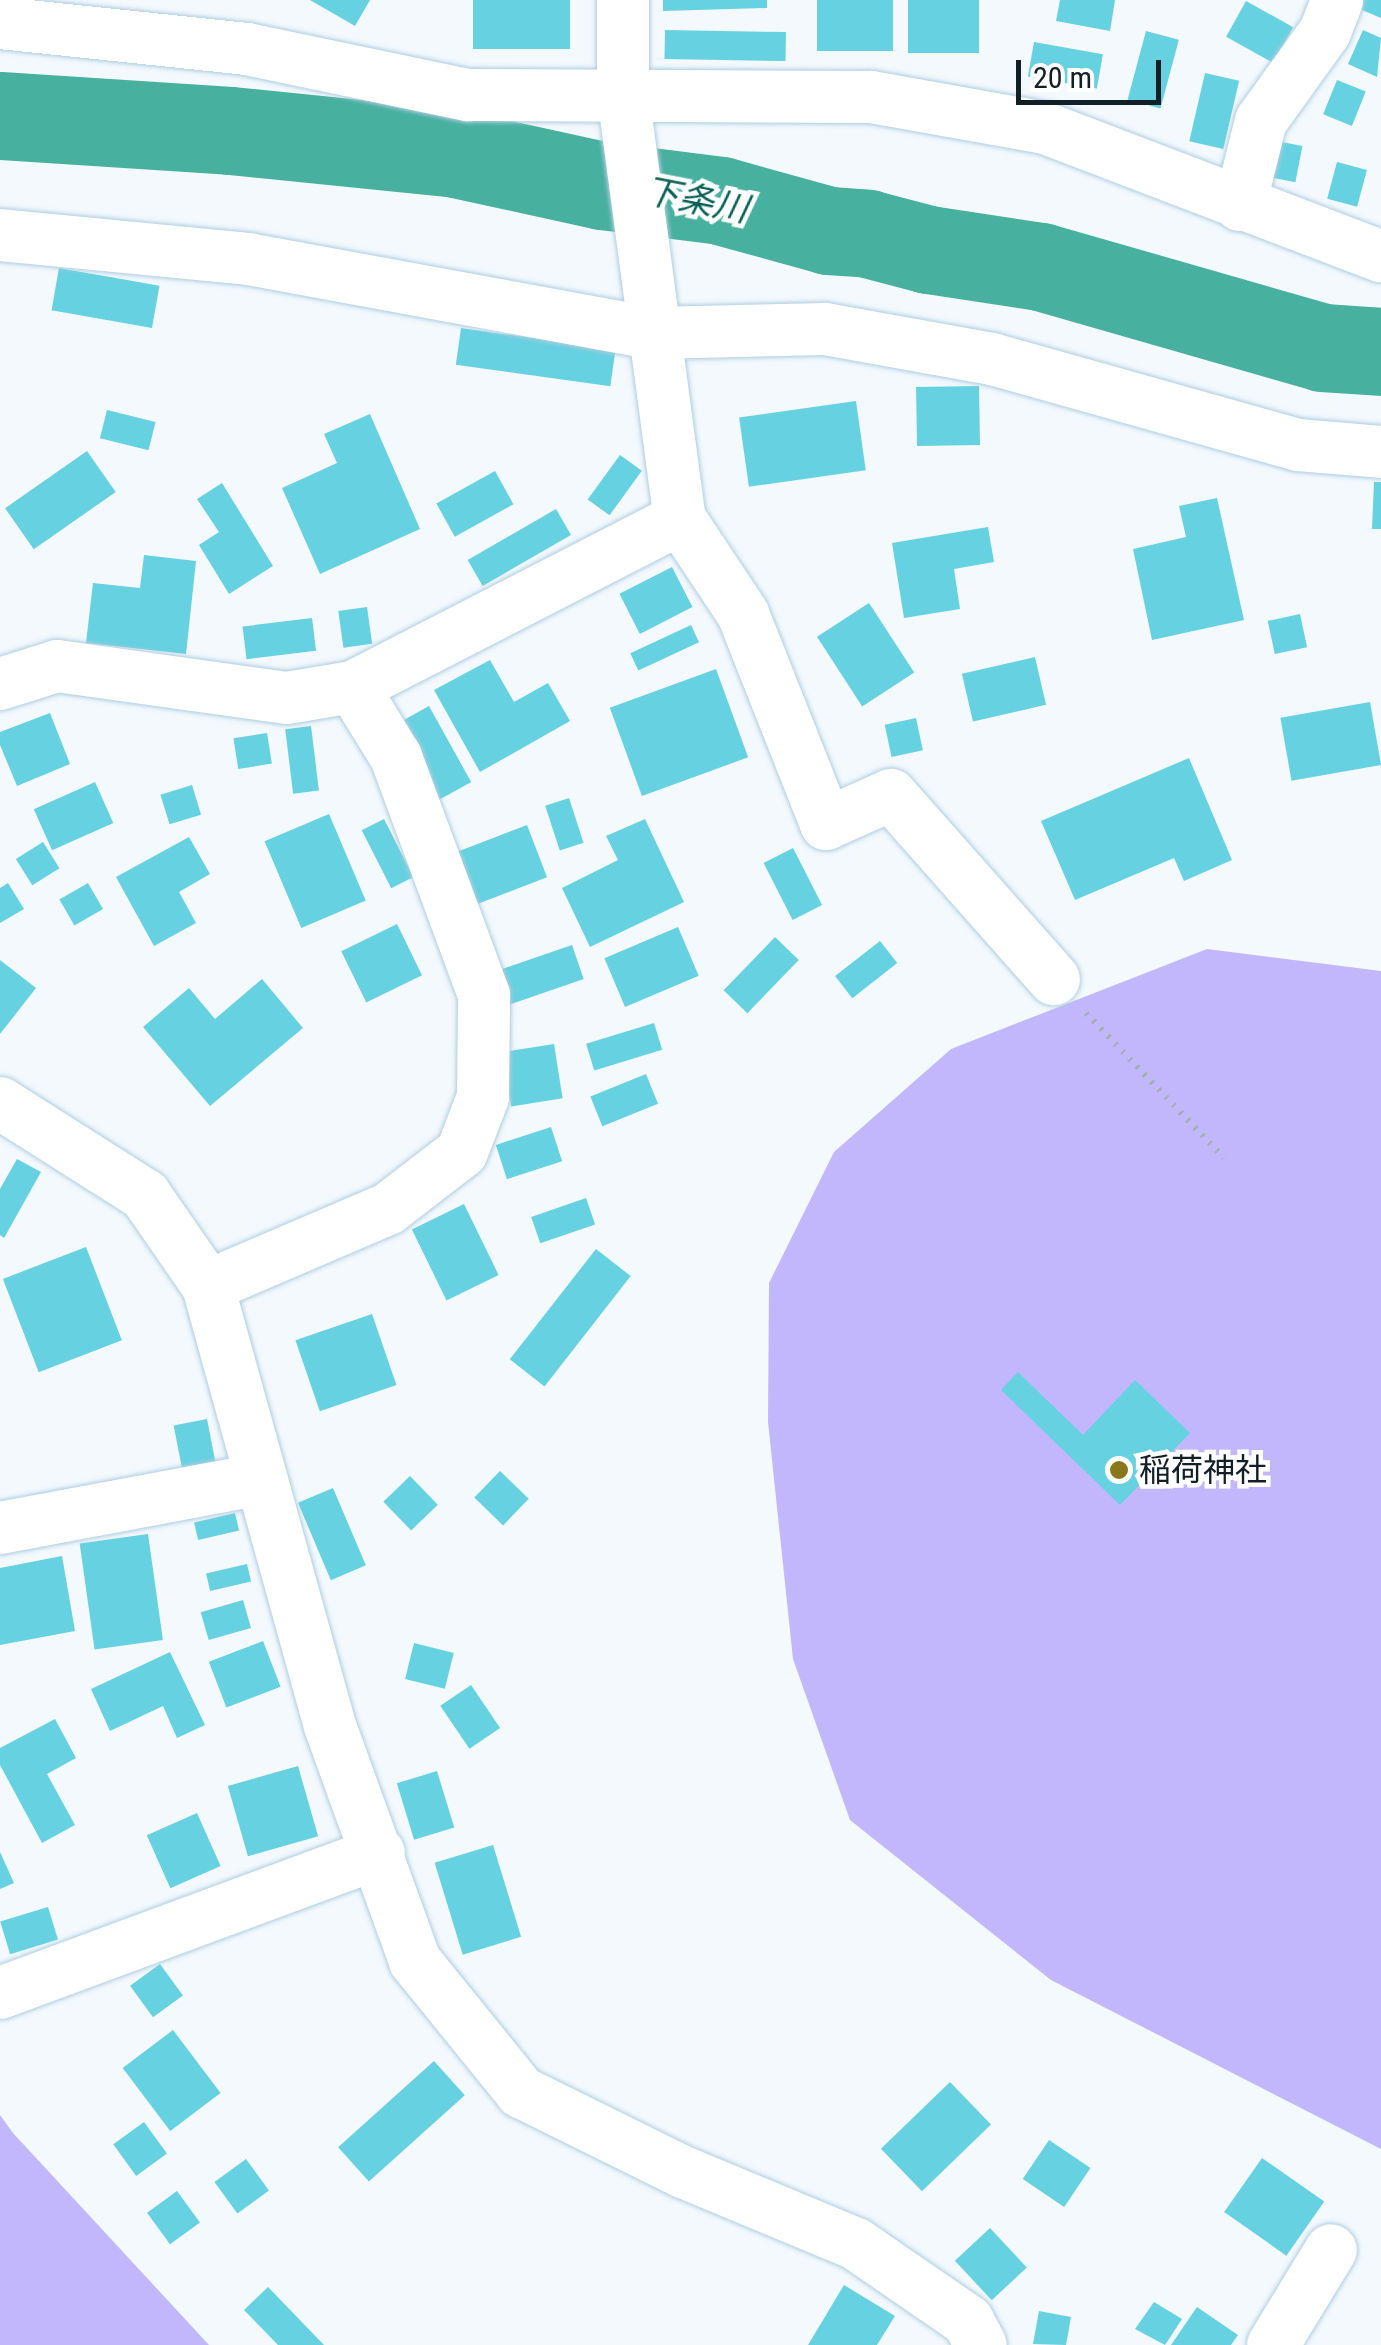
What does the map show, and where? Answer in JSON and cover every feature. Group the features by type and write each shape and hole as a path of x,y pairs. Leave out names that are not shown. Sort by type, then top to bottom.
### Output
{"street":[{"path":"623,0 623,94 680,519 743,614 826,824 891,794 1054,980"},
{"path":"1240,205 1261,122 1324,32 1337,0"},
{"path":"0,23 246,49 468,95 871,96 1045,128 1381,256"},
{"path":"0,235 248,259 653,333 825,329 992,359 1298,445 1381,452"},
{"path":"0,684 56,666 287,698 353,687 680,519"},
{"path":"208,1286 388,1209 462,1152 483,1097 484,996 396,757 353,687"},
{"path":"0,1103 145,1195 208,1286 330,1726 380,1854 415,1960 521,2092 683,2172 856,2244 968,2320 981,2345"},
{"path":"0,1528 261,1480"},
{"path":"0,1993 380,1854"},
{"path":"1273,2345 1331,2250"}],"path":[{"path":"1054,980 1224,1158"}],"shaded area":[{"path":"1207,949 1381,971 1381,2149 1051,1980 850,1820 793,1659 768,1422 769,1283 834,1152 951,1049"},
{"path":"0,2115 13,2133 209,2345 0,2345"}],"building":[{"path":"310,0 370,0 355,26"},
{"path":"473,0 570,0 570,49 473,49"},
{"path":"663,0 767,0 767,8 663,11"},
{"path":"817,0 893,0 893,51 817,51"},
{"path":"908,0 979,0 979,53 908,53"},
{"path":"1060,0 1115,0 1110,31 1056,21"},
{"path":"1358,0 1381,0 1381,18 1355,7"},
{"path":"1246,1 1293,27 1273,63 1226,37"},
{"path":"665,30 786,32 785,61 664,59"},
{"path":"1363,30 1381,38 1377,77 1348,64"},
{"path":"1146,31 1179,40 1160,108 1128,100"},
{"path":"1034,42 1103,54 1097,89 1028,76"},
{"path":"1205,73 1239,81 1223,149 1189,141"},
{"path":"1337,80 1366,92 1352,126 1323,114"},
{"path":"1272,140 1302,146 1295,182 1265,176"},
{"path":"1337,162 1367,170 1357,207 1327,199"},
{"path":"59,268 159,286 152,328 52,310"},
{"path":"461,328 615,350 610,386 456,365"},
{"path":"979,386 980,445 917,446 916,387"},
{"path":"856,401 866,470 749,487 739,417"},
{"path":"107,410 156,422 148,450 100,438"},
{"path":"370,414 420,529 320,574 282,488 337,463 324,434"},
{"path":"87,451 116,492 34,549 5,508"},
{"path":"620,455 642,471 610,515 588,499"},
{"path":"495,471 513,504 455,537 436,503"},
{"path":"1374,482 1381,482 1381,529 1372,529"},
{"path":"222,483 273,566 229,594 199,545 219,532 197,499"},
{"path":"1217,498 1244,620 1152,640 1133,549 1186,537 1179,506"},
{"path":"556,509 571,535 483,586 468,560"},
{"path":"988,527 994,562 954,569 960,609 904,618 892,543"},
{"path":"144,555 196,561 186,654 86,643 93,583 140,588"},
{"path":"672,567 692,607 640,634 619,594"},
{"path":"869,603 914,673 862,706 817,637"},
{"path":"367,607 372,644 343,648 338,611"},
{"path":"1300,614 1307,647 1275,654 1268,621"},
{"path":"312,618 316,651 247,659 243,627"},
{"path":"691,625 699,642 638,671 630,653"},
{"path":"1035,657 1046,705 973,722 962,674"},
{"path":"490,660 514,702 548,683 570,721 480,772 434,690"},
{"path":"716,669 748,757 642,796 610,708"},
{"path":"1370,702 1381,765 1291,781 1280,718"},
{"path":"429,706 471,782 440,800 398,723"},
{"path":"50,713 70,764 17,786 0,745 0,732"},
{"path":"916,718 923,750 892,757 885,725"},
{"path":"311,726 319,791 293,794 285,729"},
{"path":"267,733 272,764 238,769 233,738"},
{"path":"1189,758 1232,860 1184,881 1174,858 1075,900 1041,821"},
{"path":"95,782 113,823 52,850 34,809"},
{"path":"192,785 201,815 170,824 160,795"},
{"path":"569,798 584,843 560,850 545,806"},
{"path":"329,814 366,901 301,928 265,841"},
{"path":"384,819 414,877 391,888 362,830"},
{"path":"645,819 684,902 590,947 562,888 618,860 606,836"},
{"path":"527,825 547,877 476,905 456,852"},
{"path":"189,837 210,874 179,892 196,923 154,946 116,877"},
{"path":"43,842 59,868 32,885 16,859"},
{"path":"793,848 822,905 793,920 764,863"},
{"path":"8,883 24,909 0,923 0,888"},
{"path":"88,883 103,909 74,925 59,900"},
{"path":"397,924 422,975 366,1002 341,951"},
{"path":"678,927 699,976 625,1007 604,958"},
{"path":"775,937 799,960 747,1013 724,990"},
{"path":"880,941 897,963 852,998 835,976"},
{"path":"572,945 584,979 509,1005 497,971"},
{"path":"0,960 36,988 0,1034"},
{"path":"262,979 303,1028 210,1106 143,1027 189,988 215,1019"},
{"path":"654,1023 662,1050 594,1071 586,1044"},
{"path":"554,1044 563,1098 511,1106 503,1052"},
{"path":"646,1074 658,1104 602,1126 590,1096"},
{"path":"551,1127 562,1161 507,1179 496,1145"},
{"path":"17,1159 41,1172 4,1238 0,1235 0,1189"},
{"path":"586,1198 595,1224 540,1243 531,1217"},
{"path":"464,1204 499,1275 447,1300 412,1229"},
{"path":"86,1247 122,1340 39,1372 3,1279"},
{"path":"596,1249 631,1276 544,1386 510,1359"},
{"path":"372,1314 396,1385 320,1411 295,1340"},
{"name":"稲荷神社","path":"1018,1372 1083,1435 1135,1380 1190,1433 1120,1505 1001,1390"},
{"path":"207,1419 216,1467 183,1474 174,1425"},
{"path":"500,1471 529,1499 503,1525 474,1498"},
{"path":"410,1476 438,1505 411,1530 383,1502"},
{"path":"333,1488 366,1565 331,1580 298,1503"},
{"path":"235,1513 239,1531 198,1540 194,1522"},
{"path":"148,1534 163,1640 95,1650 80,1544"},
{"path":"62,1556 75,1631 0,1645 0,1568"},
{"path":"247,1564 251,1582 210,1591 206,1573"},
{"path":"243,1600 251,1628 209,1640 201,1612"},
{"path":"263,1641 281,1687 226,1708 209,1662"},
{"path":"414,1643 454,1653 445,1689 405,1679"},
{"path":"170,1652 205,1725 177,1738 163,1706 110,1731 91,1689"},
{"path":"471,1685 500,1728 469,1749 440,1706"},
{"path":"55,1719 76,1758 47,1774 75,1825 42,1843 0,1765 0,1748"},
{"path":"298,1766 318,1836 248,1856 228,1786"},
{"path":"437,1771 454,1827 414,1840 397,1783"},
{"path":"197,1813 221,1866 170,1888 147,1835"},
{"path":"493,1845 521,1937 463,1955 435,1863"},
{"path":"0,1852 14,1883 0,1889"},
{"path":"48,1907 58,1940 10,1954 0,1922"},
{"path":"160,1964 183,1996 153,2017 130,1986"},
{"path":"173,2030 221,2093 170,2131 123,2068"},
{"path":"434,2061 465,2095 369,2182 338,2147"},
{"path":"950,2082 991,2124 922,2191 881,2149"},
{"path":"144,2122 167,2154 136,2176 113,2144"},
{"path":"1049,2140 1090,2168 1064,2207 1023,2179"},
{"path":"1262,2158 1324,2202 1286,2256 1224,2212"},
{"path":"246,2159 269,2191 237,2213 214,2182"},
{"path":"177,2191 200,2223 170,2244 147,2213"},
{"path":"990,2228 1027,2267 992,2300 955,2261"},
{"path":"844,2285 895,2316 877,2345 808,2345"},
{"path":"268,2287 324,2345 278,2345 244,2310"},
{"path":"1154,2302 1182,2319 1165,2345 1135,2329"},
{"path":"1197,2307 1238,2335 1231,2345 1171,2345"},
{"path":"1039,2311 1071,2317 1066,2345 1033,2344"}],"waterway":[{"name":"下条川","path":"0,116 231,131 456,154 603,186 721,201 829,231 868,234 929,250 1041,267 1323,348 1381,352"}],"place":[{"name":"稲荷神社","path":"1119,1470"}]}
